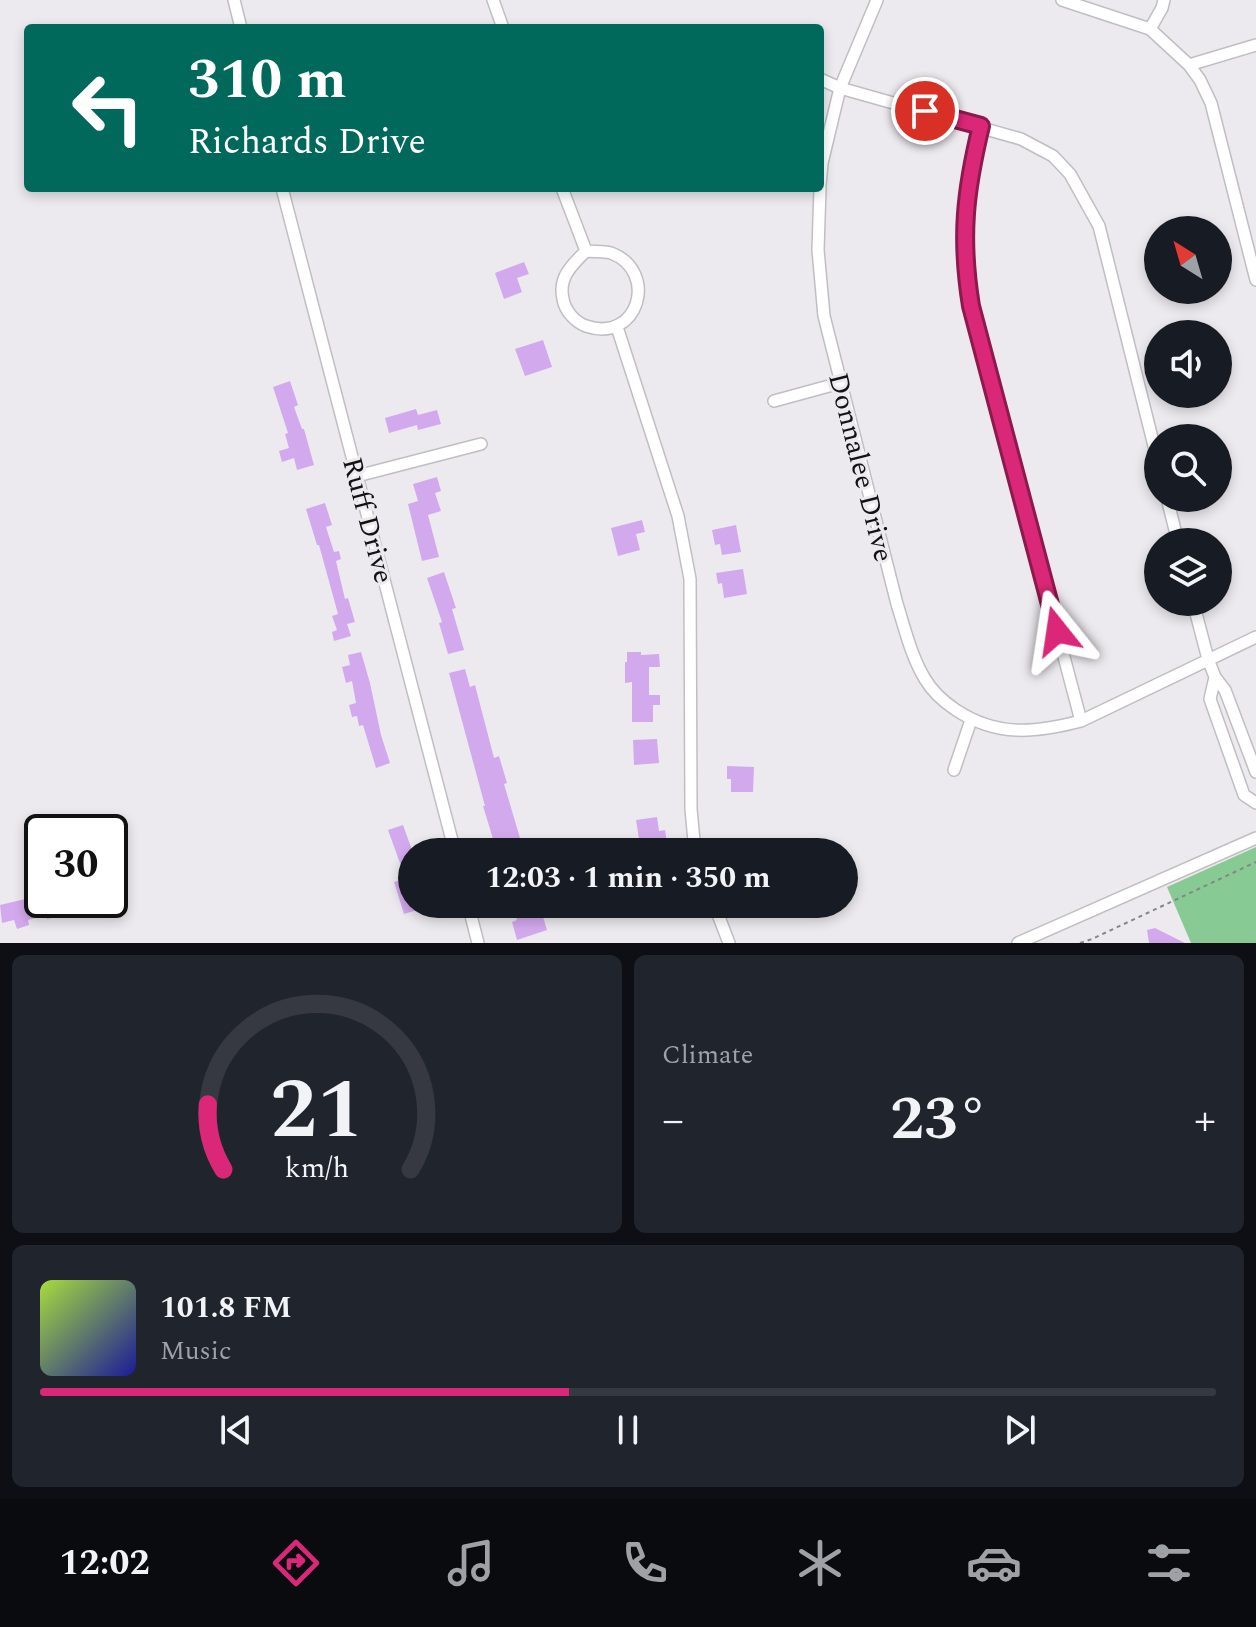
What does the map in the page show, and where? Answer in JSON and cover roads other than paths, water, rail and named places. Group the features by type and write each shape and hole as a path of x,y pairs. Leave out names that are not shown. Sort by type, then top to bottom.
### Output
{"street":[{"path":"234,0 240,24"},
{"path":"493,0 502,24"},
{"name":"Donnalee Drive","path":"824,155 840,88 877,0"},
{"path":"1062,0 1150,29 1189,65 1200,80 1211,103 1256,280"},
{"path":"1150,29 1164,0"},
{"path":"1189,65 1256,45"},
{"path":"824,81 1021,139 1053,156 1070,174 1099,226 1148,424"},
{"path":"981,126 967,191 964,224 966,277 971,306 1081,721"},
{"name":"Ruff Drive","path":"283,192 451,838"},
{"path":"564,192 586,251"},
{"name":"Donnalee Drive","path":"820,192 818,250 824,316 908,639 926,681 948,705 971,720"},
{"path":"586,251 608,252 626,261 637,281 639,296 635,307 617,327 600,329 583,325 567,310 562,297 564,277 569,267 586,251"},
{"path":"617,327 678,516 690,579 691,809 695,838"},
{"path":"774,401 840,383"},
{"path":"357,476 481,444"},
{"path":"1197,616 1208,659 1215,677 1225,690 1256,772"},
{"path":"954,770 971,720 1016,731 1081,721 1256,637"},
{"path":"1215,677 1210,699 1244,795 1256,803"},
{"path":"1018,943 1256,838"},
{"path":"472,918 478,943"},
{"path":"719,918 729,943"}]}
